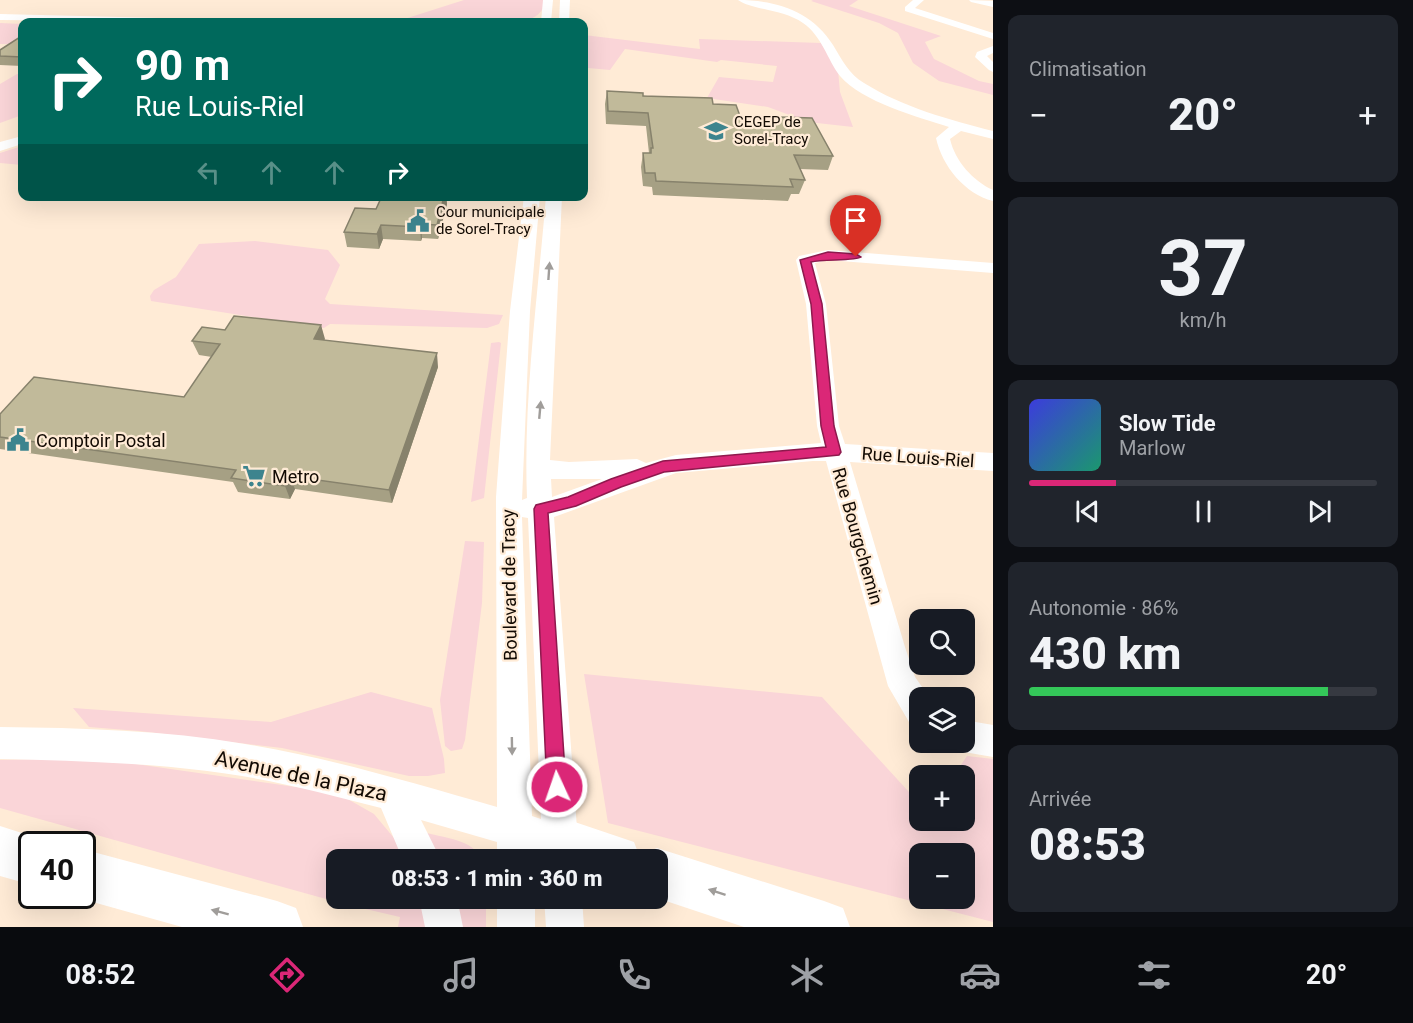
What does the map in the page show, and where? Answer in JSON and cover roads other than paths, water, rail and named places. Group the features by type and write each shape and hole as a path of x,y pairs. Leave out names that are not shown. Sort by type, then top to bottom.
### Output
{"highway":[{"path":"0,851 18,856"},
{"path":"668,877 824,927"},
{"path":"96,878 277,927"}],"street":[{"path":"546,17 548,0"},
{"path":"564,18 565,0"},
{"path":"919,0 908,9 993,36"},
{"path":"974,0 993,4"},
{"path":"752,1 793,13 810,21 843,70 857,83 914,110 993,135"},
{"path":"79,18 91,10"},
{"path":"0,17 19,18"},
{"path":"0,21 18,21"},
{"path":"993,49 981,54 981,57 993,68"},
{"path":"960,125 943,138 946,152 972,186 993,196"},
{"path":"0,147 18,141"},
{"name":"Boulevard de Tracy","path":"514,845 508,520 520,311 532,201"},
{"name":"Boulevard de Tracy","path":"554,201 538,468 560,849"},
{"path":"530,216 552,223"},
{"name":"Rue Bourgchemin","path":"909,695 903,686 890,646 834,452 828,426 816,304 805,260 828,255 993,268"},
{"path":"520,311 546,312"},
{"name":"Rue Louis-Riel","path":"538,468 569,471 663,467 813,452 993,462"},
{"name":"Rue Louis-Riel","path":"508,520 571,502 663,467"},
{"path":"975,738 993,741"},
{"name":"Avenue de la Plaza","path":"0,743 90,744 231,758 279,766 393,796 514,845 545,849"},
{"path":"393,796 417,849"},
{"path":"440,909 444,927"},
{"path":"516,909 516,927"},
{"path":"564,909 565,927"}],"place":[{"name":"CEGEP de Sorel-Tracy","path":"716,131"},
{"name":"Cour municipale de Sorel-Tracy","path":"418,221"},
{"name":"Comptoir Postal","path":"18,440"},
{"name":"Metro","path":"254,476"}]}
